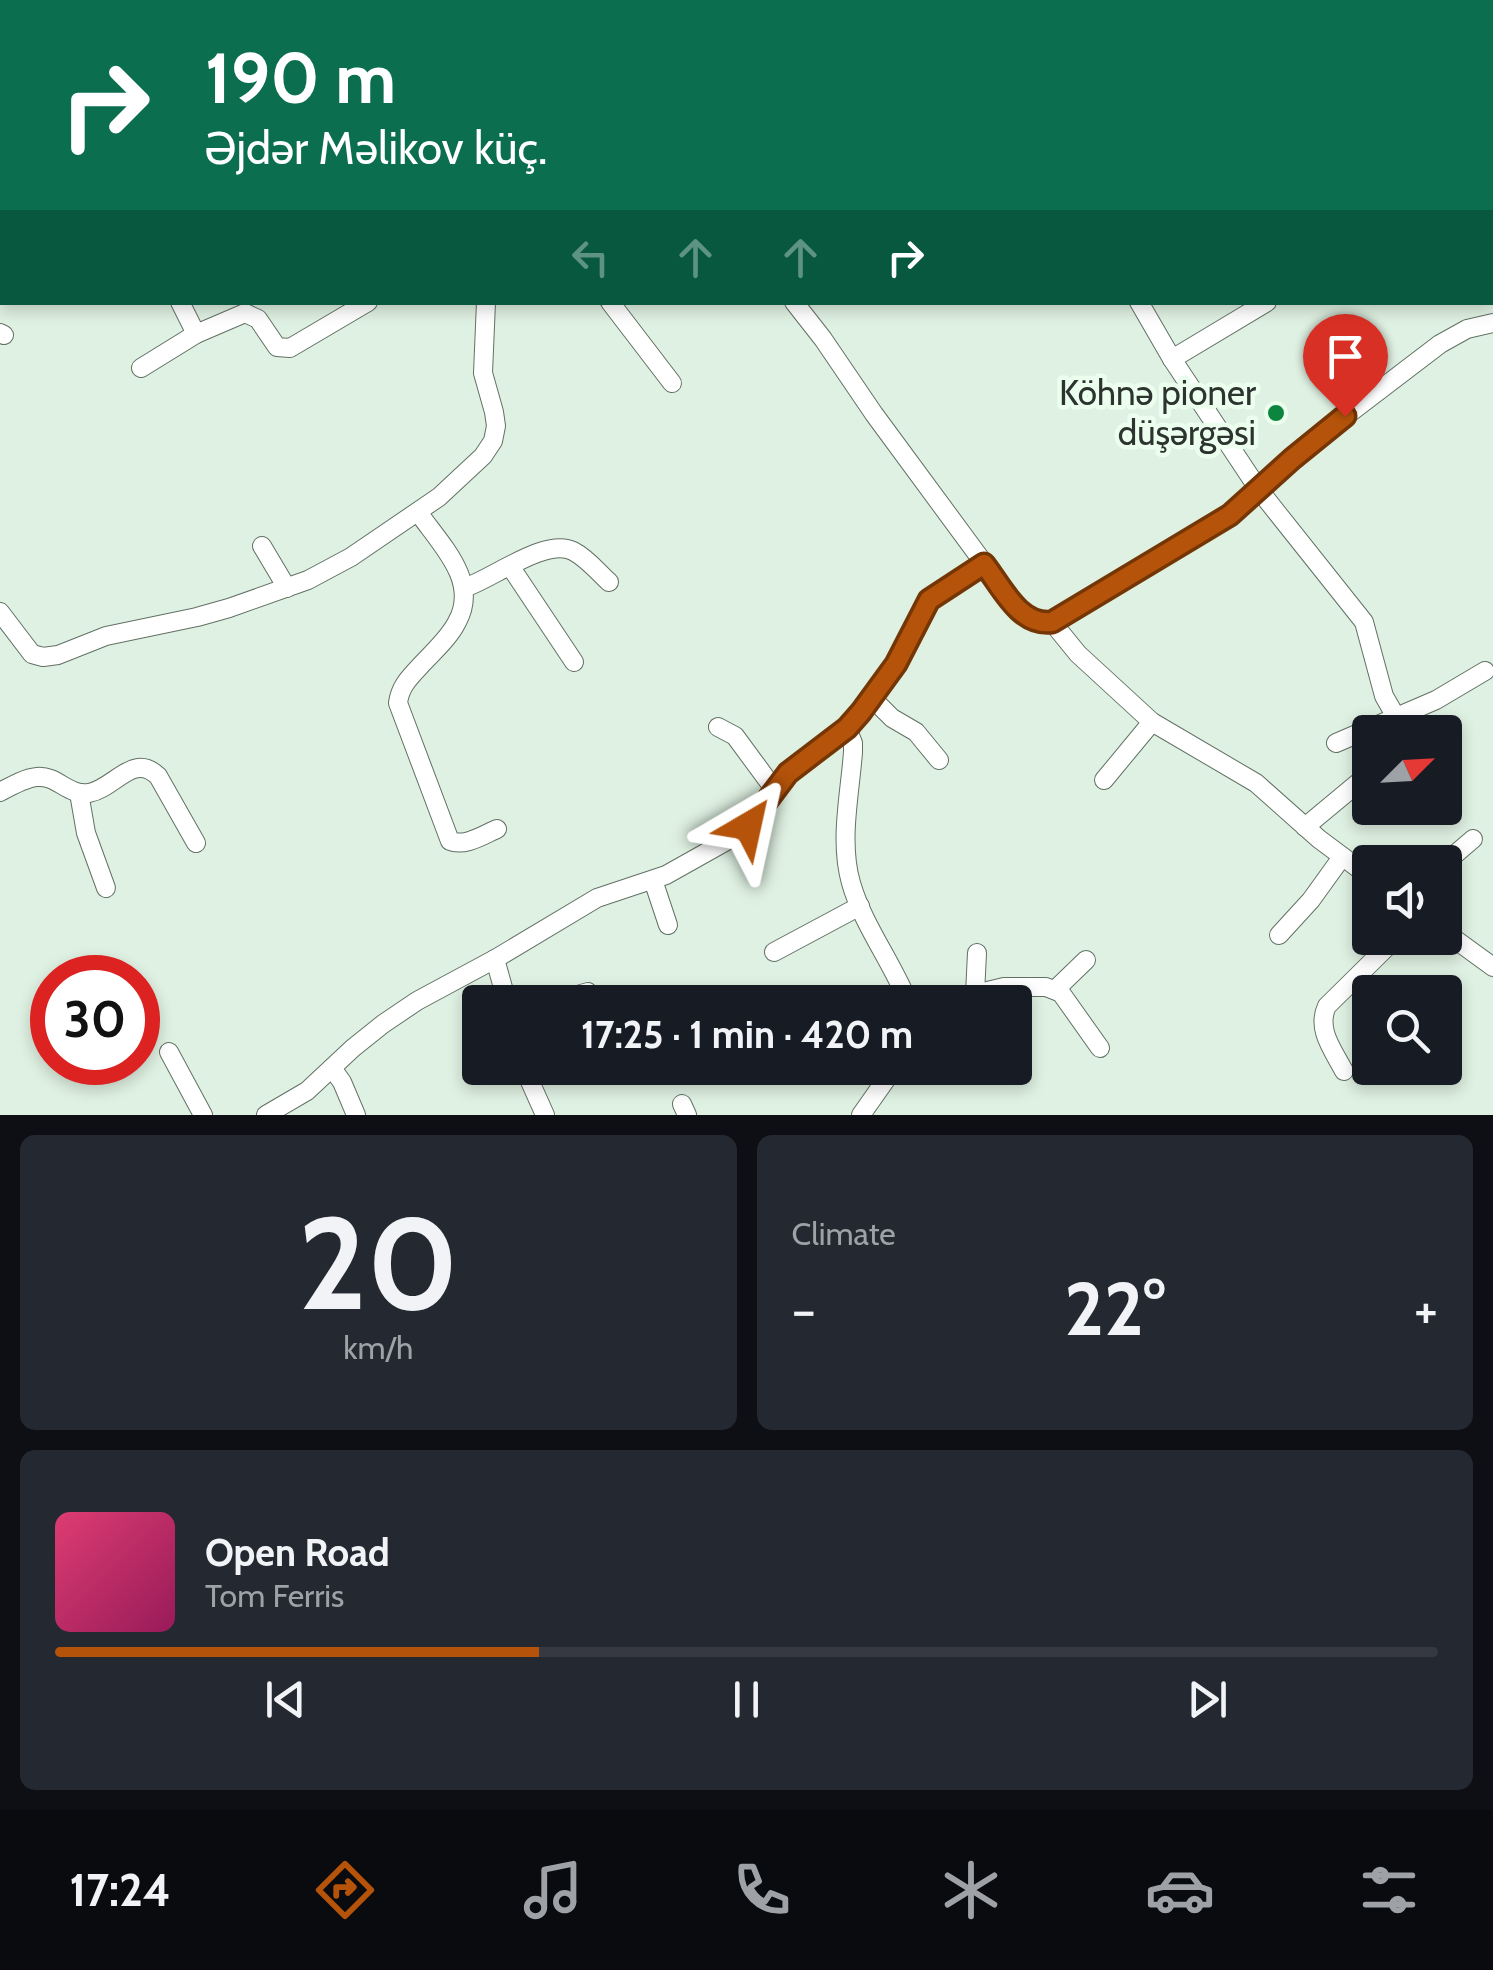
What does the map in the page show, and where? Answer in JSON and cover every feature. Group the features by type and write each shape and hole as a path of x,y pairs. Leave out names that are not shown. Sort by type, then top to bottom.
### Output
{"street":[{"path":"182,305 196,334"},
{"path":"141,368 196,334 246,312 258,320 277,347 290,348 363,305"},
{"path":"0,612 32,654 43,657 106,636 198,618 333,568 418,512 484,456 496,426 483,373 486,305"},
{"path":"612,305 672,383"},
{"path":"796,305 1022,614 1032,621 1052,622 1230,515 1318,437 1426,354 1492,317"},
{"path":"1140,305 1259,490 1364,622 1384,696 1395,715"},
{"path":"1172,358 1262,305"},
{"path":"418,512 464,580 463,606 457,623 404,682 398,703 450,841 463,843 498,829"},
{"path":"262,546 287,588"},
{"path":"464,588 546,550 564,548 583,558 609,582"},
{"path":"266,1115 307,1090 417,1000 496,959 598,898 683,866 748,826 788,773 847,728 872,698 896,664 929,600 984,564"},
{"path":"510,566 574,662"},
{"path":"1052,622 1078,654 1152,722 1256,783 1352,864"},
{"path":"1401,715 1436,700 1485,671"},
{"path":"872,698 892,718 916,732 939,760"},
{"path":"1104,780 1152,722"},
{"path":"718,728 735,736 774,790"},
{"path":"847,728 854,752 845,841 847,866 860,906 902,985"},
{"path":"1336,743 1352,736"},
{"path":"0,792 39,776 70,791 90,792 141,766 158,776 196,843"},
{"path":"1305,826 1352,788"},
{"path":"79,793 86,833 106,888"},
{"path":"1462,848 1473,839"},
{"path":"1279,935 1342,857"},
{"path":"653,880 668,925"},
{"path":"774,952 860,906"},
{"path":"1462,945 1493,968"},
{"path":"975,985 977,954"},
{"path":"1344,1071 1322,1027 1323,1013 1379,955"},
{"path":"496,959 503,985"},
{"path":"1054,990 1086,960"},
{"path":"1032,986 1046,987 1061,994 1100,1048"},
{"path":"169,1052 203,1115"},
{"path":"332,1068 356,1115"},
{"path":"532,1085 545,1115"},
{"path":"861,1115 882,1085"}],"place":[{"name":"Köhnə pioner düşərgəsi","path":"1276,413"}],"route":[{"path":"748,826 788,773 854,722 896,664 919,616 937,593 984,564 1022,614 1032,621 1052,622 1230,515 1345,416"}]}
